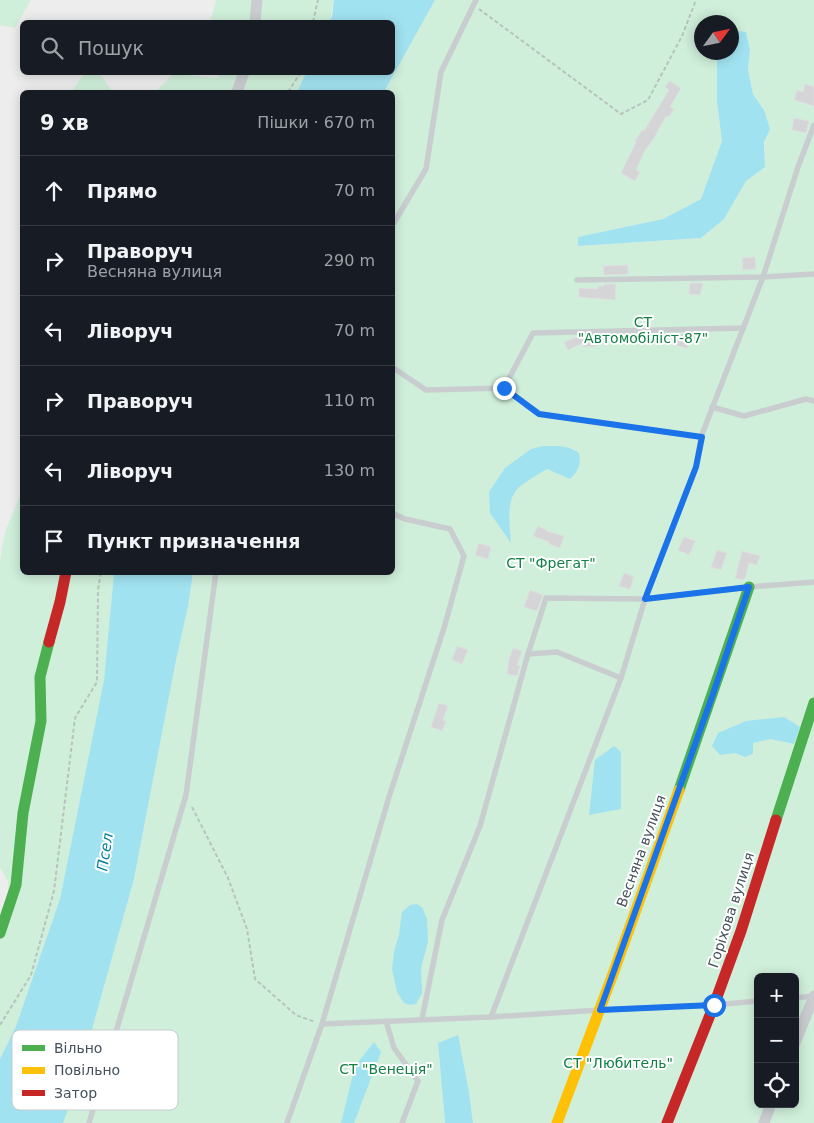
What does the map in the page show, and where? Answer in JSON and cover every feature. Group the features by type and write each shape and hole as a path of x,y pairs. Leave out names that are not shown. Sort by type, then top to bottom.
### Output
{"street":[{"path":"255,20 257,0"},
{"path":"238,90 243,75"},
{"path":"0,933 16,884 23,813 41,721 40,677 65,575"},
{"name":"Весняна вулиця","path":"557,1123 600,1010 713,694 749,587"},
{"name":"Горіхова вулиця","path":"667,1123 741,931 814,703"},
{"path":"799,1033 814,996"},
{"path":"764,1123 770,1108"}],"lane":[{"path":"395,221 426,170 441,72 475,3"},
{"path":"491,1017 621,678 645,599 696,467 702,437 712,407 763,277 798,167 814,126"},
{"path":"577,280 763,277 814,274"},
{"path":"504,388 533,334 744,328"},
{"path":"395,369 426,390 504,388 539,414 702,437"},
{"path":"712,407 744,416 806,399 814,401"},
{"path":"287,1123 322,1024 386,807 444,628 464,556 450,529 405,519 395,514"},
{"path":"117,1030 186,796 216,575"},
{"path":"422,1019 442,920 480,826 528,654 546,598 645,599 749,587 814,582"},
{"path":"528,654 557,652 621,678"},
{"path":"799,998 814,996"},
{"path":"322,1024 491,1017 754,1001"},
{"path":"386,1021 394,1048 418,1081 402,1123"},
{"path":"89,1123 93,1110"}],"path":[{"path":"313,20 318,0"},
{"path":"475,3 621,114 648,100 682,36 696,0"},
{"path":"289,90 299,75"},
{"path":"0,1025 31,975 54,891 75,718 97,682 98,590 100,575"},
{"path":"186,796 228,878 247,930 255,979 296,1015 322,1024"}],"green space":[{"path":"0,0 31,0 15,28 0,25"},
{"path":"216,0 334,0 330,20 211,20"},
{"path":"435,0 814,0 814,1123 473,1123 469,1092 438,1044 445,1123 63,1123 68,1110 178,1110 178,1030 92,1030 134,879 188,607 193,575 395,575 395,90 385,90","holes":["694,15 739,15 739,31 746,32 750,50 748,69 753,94 764,110 765,167 746,181 724,219 701,238 579,246 578,237 663,219 701,199 722,141 717,102 717,60 694,60","784,717 794,744 770,739 752,743 753,754 745,757 735,753"]},
{"path":"84,75 100,75 112,90 72,90"},
{"path":"172,75 219,78 218,75 305,75 298,90 157,90"},
{"path":"20,496 20,575 114,575 104,680 60,899 16,1026 12,1030 12,1034 0,1059 0,927 9,904 8,881 0,868 0,560 5,532"}],"water":[{"path":"334,0 435,0 395,72 395,20 330,20"},
{"path":"739,31 746,32 750,50 748,69 753,94 764,110 770,129 764,142 765,167 746,181 724,219 701,238 578,246 578,237 663,219 701,199 722,141 717,102 717,60 739,60"},
{"path":"305,75 393,75 385,90 298,90"},
{"path":"543,446 562,446 575,450 579,453 580,461 578,468 570,479 547,469 517,489 510,503 511,543 490,513 489,492 505,468 531,449"},
{"name":"Псел","path":"114,575 193,575 134,879 92,1030 14,1030 60,899 104,680"},
{"path":"784,717 800,727 794,744 770,739 753,743 753,754 745,757 735,753 720,755 712,746 718,733 746,721"},
{"path":"614,746 621,752 621,809 589,815 595,760"},
{"path":"416,904 422,907 427,919 428,942 421,968 422,993 416,1004 410,1005 404,1003 397,992 392,969 402,912 410,905"},
{"name":"Псел","path":"12,1034 12,1110 68,1110 63,1123 0,1123 0,1059"},
{"path":"458,1035 473,1123 445,1123 438,1043"},
{"path":"374,1042 381,1052 354,1123 341,1123 355,1066"}],"building":[{"path":"670,81 681,88 670,107 674,109 669,117 666,116 646,148 636,170 640,172 635,181 621,173 635,141 642,130 644,131 669,90 665,87"},
{"path":"805,84 814,87 814,106 794,100 797,90 803,92"},
{"path":"794,118 809,121 806,133 792,130"},
{"path":"755,257 756,269 743,270 742,258"},
{"path":"628,265 628,274 604,275 603,266"},
{"path":"690,283 703,283 700,295 689,294"},
{"path":"604,284 616,284 615,300 579,297 579,288 598,289 598,286 604,286"},
{"path":"674,334 690,337 687,348 671,344"},
{"path":"601,336 595,339 596,346 584,347 583,343 568,350 564,342 578,337"},
{"path":"538,526 546,531 564,536 560,548 533,536"},
{"path":"684,537 695,541 689,555 678,550"},
{"path":"479,543 491,547 488,559 475,555"},
{"path":"717,550 727,553 721,570 711,567"},
{"path":"742,551 760,556 757,565 749,563 745,578 742,580 735,578"},
{"path":"624,573 634,577 630,589 619,586"},
{"path":"530,590 543,595 537,611 524,607"},
{"path":"457,646 468,650 462,664 452,660"},
{"path":"513,648 522,651 517,665 520,666 517,676 507,674"},
{"path":"439,703 448,706 443,720 446,721 442,731 431,727"}],"traffic: fast":[{"path":"679,790 749,587"},
{"path":"0,933 16,885 23,813 41,721 40,677 49,642"},
{"path":"776,820 814,703"}],"traffic: slow":[{"path":"557,1123 679,790"}],"traffic: jam":[{"path":"49,642 65,575"},
{"path":"667,1123 741,931 776,820"}],"route":[{"path":"504,388 539,414 702,437 696,467 645,599 749,587 713,694 600,1010 714,1005"}],"park label":[{"name":"СТ \"Автомобiлiст-87\"","path":"643,330"},
{"name":"СТ \"Фрегат\"","path":"551,563"},
{"name":"СТ \"Любитель\"","path":"618,1063"},
{"name":"СТ \"Венеція\"","path":"386,1069"}]}
